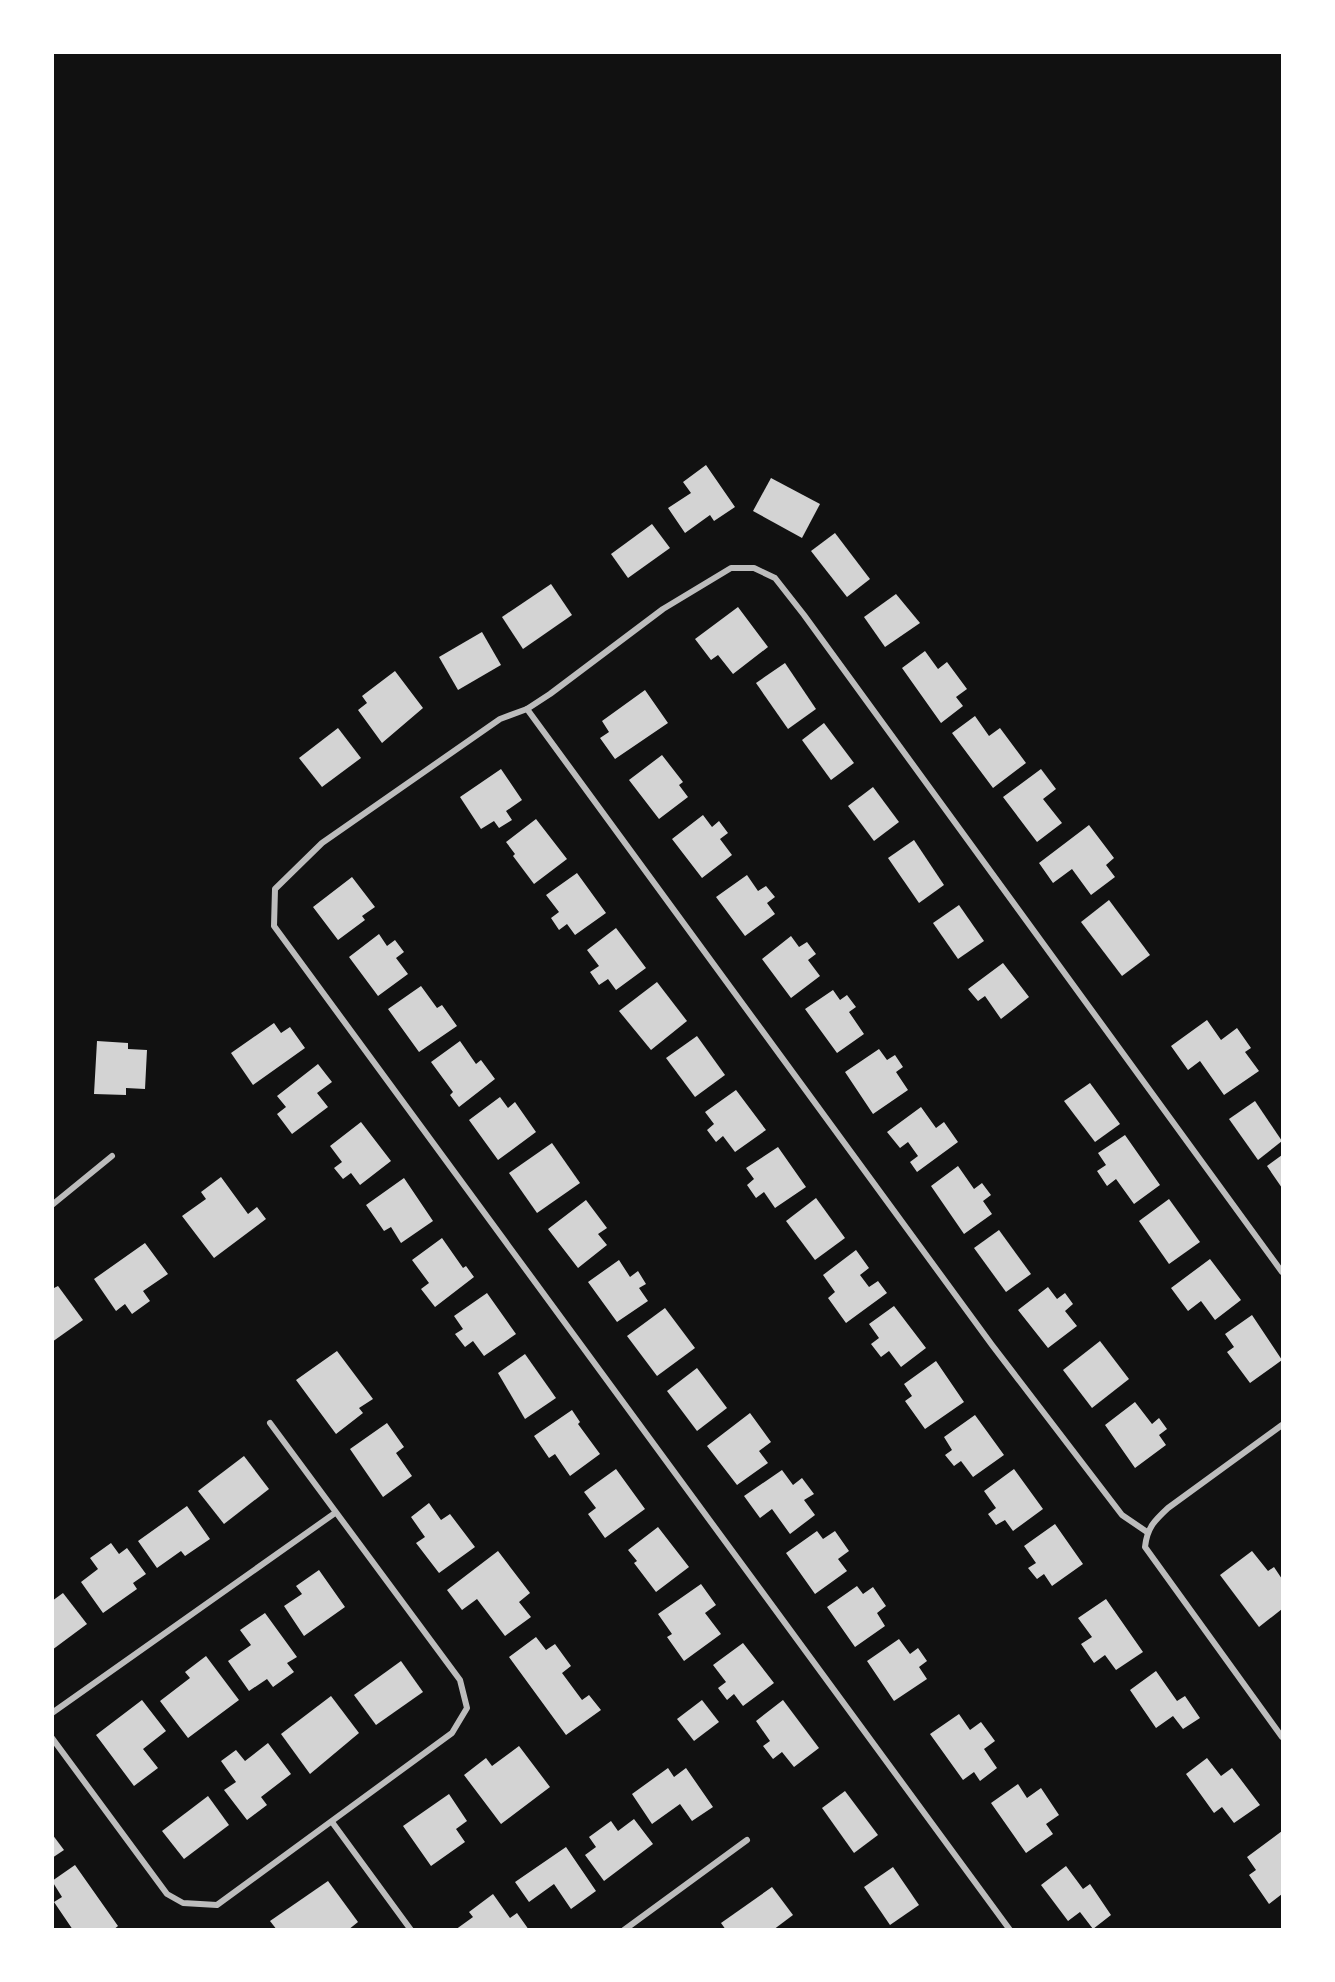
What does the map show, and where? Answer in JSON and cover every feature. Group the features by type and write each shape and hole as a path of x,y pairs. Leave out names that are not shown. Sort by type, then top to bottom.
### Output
{"street":[{"path":"1010,1929 274,926 275,889 322,843 500,720 527,709 663,609 731,568 754,568 775,578 1282,1272"},
{"path":"527,709 992,1345 1122,1515 1147,1532"},
{"path":"52,1205 112,1156"},
{"path":"52,1738 167,1894 183,1903 217,1905 452,1732 466,1708 460,1680 270,1423"},
{"path":"1282,1425 1168,1508 1151,1524 1147,1532 1145,1547 1282,1737"},
{"path":"52,1713 335,1513"},
{"path":"332,1822 411,1929"},
{"path":"624,1929 747,1840"}],"building":[{"path":"706,465 735,507 714,521 710,515 685,533 668,508 691,493 683,482"},
{"path":"771,478 820,504 802,538 753,511"},
{"path":"652,524 670,548 628,578 611,554"},
{"path":"835,533 870,579 847,597 811,551"},
{"path":"551,584 572,615 523,649 502,617"},
{"path":"896,594 920,623 885,647 864,617"},
{"path":"738,607 768,647 733,674 718,655 711,660 695,639"},
{"path":"482,632 501,665 458,690 439,657"},
{"path":"925,651 938,669 947,662 967,689 956,697 963,706 941,723 902,668"},
{"path":"785,663 816,709 788,729 756,683"},
{"path":"395,671 423,708 382,743 358,710 367,703 362,696"},
{"path":"645,690 668,723 615,759 600,738 609,732 602,721"},
{"path":"975,716 989,736 1000,728 1026,763 993,788 952,733"},
{"path":"824,723 854,763 831,780 802,740"},
{"path":"338,728 361,758 322,787 299,758"},
{"path":"662,755 683,782 679,785 688,797 659,819 629,780"},
{"path":"501,769 522,800 506,811 512,820 499,828 494,821 481,829 460,797"},
{"path":"1041,769 1056,789 1043,799 1062,823 1037,842 1003,797"},
{"path":"873,787 899,822 874,841 848,806"},
{"path":"703,815 712,827 719,821 728,833 720,839 732,855 702,878 672,839"},
{"path":"536,819 567,859 534,884 513,856 515,854 506,842"},
{"path":"1089,825 1114,858 1106,865 1115,877 1091,895 1072,869 1053,883 1039,863"},
{"path":"914,840 944,885 919,903 888,858"},
{"path":"577,873 606,913 575,935 567,924 559,930 551,918 559,912 546,895"},
{"path":"747,875 758,891 766,886 775,897 767,903 775,914 745,936 716,897"},
{"path":"352,877 375,907 362,916 365,920 338,940 313,907"},
{"path":"1109,900 1150,955 1122,976 1081,922"},
{"path":"959,905 984,941 958,959 933,923"},
{"path":"616,928 646,968 616,990 608,979 599,985 590,972 599,966 587,950"},
{"path":"379,934 387,946 395,940 404,952 396,958 408,974 378,996 349,957"},
{"path":"791,936 799,947 807,942 816,954 808,960 820,976 791,998 762,959"},
{"path":"1003,963 1029,997 1001,1019 985,996 978,1001 968,989"},
{"path":"657,982 687,1021 651,1050 619,1011"},
{"path":"421,986 437,1008 442,1005 457,1026 419,1052 388,1009"},
{"path":"833,990 840,1000 847,995 856,1007 849,1012 864,1034 837,1053 805,1009"},
{"path":"1207,1020 1221,1040 1237,1028 1251,1048 1245,1052 1259,1071 1224,1095 1200,1061 1188,1070 1171,1046"},
{"path":"274,1023 281,1033 290,1027 305,1048 253,1085 231,1053"},
{"path":"697,1036 725,1075 695,1097 666,1058"},
{"path":"97,1041 128,1043 128,1049 147,1050 145,1089 126,1088 126,1095 94,1094"},
{"path":"460,1041 476,1064 481,1060 495,1079 459,1107 450,1095 453,1092 431,1062"},
{"path":"879,1049 887,1060 895,1055 903,1067 896,1072 908,1090 873,1114 845,1072"},
{"path":"318,1064 332,1082 317,1093 328,1107 292,1134 277,1114 286,1107 277,1096"},
{"path":"1090,1083 1120,1124 1095,1142 1064,1101"},
{"path":"736,1090 766,1130 735,1152 723,1136 716,1142 707,1130 714,1124 705,1112"},
{"path":"500,1097 508,1108 515,1102 536,1132 498,1160 469,1120"},
{"path":"1255,1101 1282,1141 1258,1160 1229,1119"},
{"path":"921,1107 936,1128 944,1122 958,1142 917,1172 910,1162 918,1156 908,1142 900,1148 887,1132"},
{"path":"361,1122 391,1161 360,1185 351,1173 343,1179 334,1168 342,1162 330,1146"},
{"path":"1125,1135 1160,1185 1134,1204 1116,1179 1107,1186 1097,1171 1106,1165 1098,1153"},
{"path":"552,1143 580,1183 537,1213 509,1173"},
{"path":"778,1147 806,1187 775,1208 764,1192 756,1198 747,1185 754,1179 746,1168"},
{"path":"1282,1155 1282,1188 1267,1166"},
{"path":"958,1166 974,1189 982,1183 991,1195 983,1201 992,1214 964,1234 931,1186"},
{"path":"221,1177 248,1214 257,1207 266,1219 214,1258 182,1216 206,1199 201,1192"},
{"path":"404,1178 433,1221 401,1243 391,1227 384,1231 366,1205"},
{"path":"816,1198 845,1238 815,1260 786,1221"},
{"path":"1169,1199 1200,1242 1169,1264 1139,1221"},
{"path":"586,1200 607,1228 598,1234 607,1245 578,1268 548,1229"},
{"path":"999,1230 1031,1274 1006,1292 974,1248"},
{"path":"442,1238 463,1268 466,1266 474,1277 435,1307 421,1289 429,1283 412,1260"},
{"path":"145,1243 168,1274 143,1291 150,1301 132,1314 125,1304 116,1311 94,1279"},
{"path":"856,1250 869,1268 860,1275 869,1287 878,1281 887,1293 846,1323 828,1298 835,1292 823,1275"},
{"path":"1210,1259 1241,1300 1215,1320 1201,1301 1188,1311 1171,1288"},
{"path":"619,1260 630,1277 638,1271 646,1284 639,1288 648,1301 617,1322 588,1282"},
{"path":"58,1286 83,1320 52,1342 52,1289"},
{"path":"1048,1287 1057,1299 1065,1293 1073,1304 1065,1311 1077,1326 1048,1348 1018,1310"},
{"path":"487,1293 516,1334 484,1356 473,1341 465,1347 455,1334 463,1329 454,1316"},
{"path":"894,1306 926,1348 901,1367 889,1351 881,1357 871,1344 879,1338 869,1324"},
{"path":"665,1308 695,1348 657,1376 627,1336"},
{"path":"1252,1315 1282,1360 1250,1383 1227,1352 1234,1347 1225,1334"},
{"path":"1100,1341 1129,1379 1092,1408 1063,1370"},
{"path":"337,1351 373,1399 359,1408 363,1413 336,1434 296,1380"},
{"path":"525,1354 556,1398 525,1419 498,1373"},
{"path":"936,1361 964,1402 925,1429 905,1401 912,1396 904,1384"},
{"path":"697,1368 727,1408 697,1431 667,1391"},
{"path":"1135,1402 1152,1424 1159,1418 1167,1429 1159,1435 1166,1445 1135,1468 1105,1425"},
{"path":"572,1410 580,1422 578,1424 600,1454 570,1476 555,1454 549,1458 534,1436"},
{"path":"750,1413 771,1442 759,1451 768,1463 737,1485 707,1446"},
{"path":"975,1415 1004,1455 973,1477 961,1461 954,1466 945,1455 952,1450 944,1437"},
{"path":"387,1423 404,1447 396,1453 412,1476 383,1497 350,1449"},
{"path":"244,1456 269,1489 224,1524 198,1491"},
{"path":"616,1469 645,1509 605,1538 588,1514 596,1508 584,1492"},
{"path":"1014,1469 1043,1509 1013,1531 1005,1520 996,1525 988,1514 996,1508 984,1491"},
{"path":"782,1470 793,1485 802,1478 814,1494 804,1500 815,1515 790,1534 772,1509 760,1518 744,1496"},
{"path":"429,1503 441,1520 450,1514 475,1547 439,1573 416,1543 425,1537 411,1517"},
{"path":"187,1506 210,1539 185,1556 181,1551 157,1568 138,1541"},
{"path":"1055,1524 1083,1564 1052,1586 1044,1574 1037,1579 1028,1568 1036,1563 1024,1546"},
{"path":"658,1527 689,1567 656,1592 634,1563 637,1561 628,1550"},
{"path":"817,1531 823,1539 835,1531 849,1551 838,1559 847,1571 815,1594 786,1553"},
{"path":"111,1543 119,1554 127,1548 146,1574 133,1583 137,1589 103,1613 81,1582 98,1569 90,1558"},
{"path":"498,1551 530,1593 519,1602 531,1617 505,1636 477,1599 462,1610 447,1590"},
{"path":"1252,1551 1268,1571 1274,1567 1282,1579 1282,1609 1259,1627 1220,1575"},
{"path":"319,1570 345,1607 304,1636 284,1606 302,1594 296,1586"},
{"path":"701,1584 716,1605 705,1613 721,1634 684,1661 667,1637 672,1634 658,1614"},
{"path":"857,1586 863,1594 873,1587 886,1606 877,1613 885,1626 855,1647 827,1607"},
{"path":"63,1593 87,1624 52,1650 52,1601"},
{"path":"1106,1599 1143,1652 1116,1670 1105,1655 1094,1663 1081,1644 1092,1637 1078,1618"},
{"path":"265,1613 297,1657 287,1663 294,1672 273,1687 267,1679 249,1691 228,1661 251,1645 240,1630"},
{"path":"536,1637 546,1650 555,1644 571,1666 562,1673 582,1700 589,1695 601,1710 566,1735 509,1657"},
{"path":"899,1639 910,1654 918,1648 927,1661 919,1667 927,1679 894,1701 867,1661"},
{"path":"743,1643 774,1683 743,1706 734,1694 727,1700 718,1688 726,1682 713,1665"},
{"path":"206,1656 239,1700 188,1738 160,1701 190,1678 185,1672"},
{"path":"401,1661 423,1692 376,1725 354,1695"},
{"path":"1156,1671 1177,1701 1185,1696 1200,1718 1183,1729 1173,1716 1156,1728 1130,1690"},
{"path":"331,1696 359,1733 310,1774 281,1734"},
{"path":"142,1700 166,1731 143,1749 158,1768 134,1786 96,1735"},
{"path":"702,1700 719,1722 694,1741 677,1719"},
{"path":"783,1700 819,1748 794,1767 782,1752 773,1759 763,1746 770,1741 756,1721"},
{"path":"959,1714 970,1730 981,1722 995,1741 984,1749 997,1768 980,1781 974,1772 963,1780 930,1734"},
{"path":"268,1743 291,1774 261,1797 267,1805 247,1820 224,1790 236,1782 221,1761 236,1750 245,1761"},
{"path":"519,1746 550,1787 501,1824 464,1775 486,1758 492,1766"},
{"path":"1207,1758 1221,1776 1232,1768 1260,1805 1234,1823 1222,1807 1214,1813 1186,1774"},
{"path":"668,1768 674,1777 686,1768 713,1807 692,1821 680,1804 652,1824 632,1794"},
{"path":"1018,1784 1027,1798 1041,1788 1059,1815 1046,1824 1053,1834 1026,1853 991,1803"},
{"path":"845,1791 878,1835 854,1853 822,1808"},
{"path":"449,1794 467,1821 456,1829 465,1842 431,1866 403,1826"},
{"path":"208,1796 229,1825 184,1859 162,1831"},
{"path":"634,1819 653,1844 604,1881 585,1855 596,1847 589,1837 611,1821 618,1831"},
{"path":"1282,1831 1282,1894 1269,1904 1249,1875 1256,1870 1247,1857"},
{"path":"52,1834 64,1850 52,1858"},
{"path":"566,1847 596,1891 571,1909 554,1884 529,1902 515,1882"},
{"path":"75,1865 118,1926 113,1930 73,1930 54,1902 62,1897 52,1881"},
{"path":"1066,1866 1083,1889 1090,1884 1111,1915 1093,1929 1080,1912 1068,1921 1041,1885"},
{"path":"893,1867 919,1905 890,1925 864,1887"},
{"path":"328,1881 358,1922 348,1930 277,1930 270,1921"},
{"path":"772,1887 793,1915 773,1930 726,1930 721,1923"},
{"path":"493,1894 510,1918 517,1913 529,1930 455,1930 473,1917 469,1912"}]}
